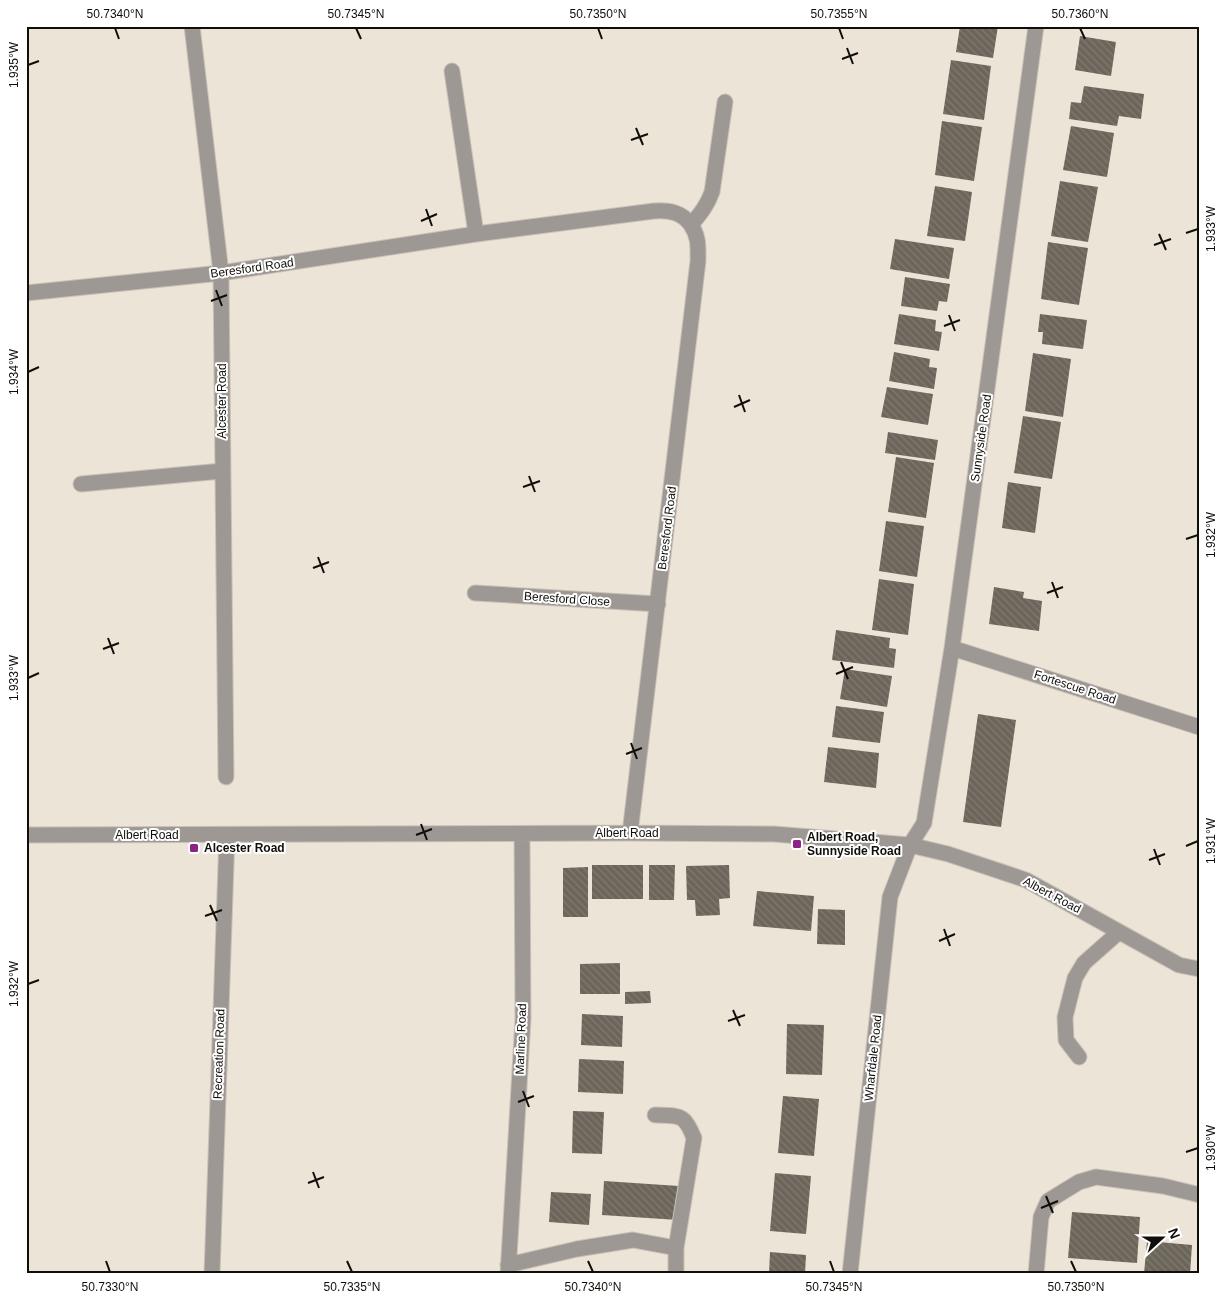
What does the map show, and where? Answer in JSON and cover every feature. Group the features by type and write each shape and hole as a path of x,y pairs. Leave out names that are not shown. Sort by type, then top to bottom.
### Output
{"street":[{"name":"Alcester Road","path":"192,26 221,273 226,777"},
{"name":"Sunnyside Road","path":"910,845 924,823 952,648 1036,26"},
{"path":"452,72 476,234"},
{"path":"691,224 704,209 712,192 725,102"},
{"name":"Beresford Road","path":"26,293 221,273 476,234 662,210 674,212 686,219 696,232 698,261 630,833"},
{"path":"81,484 222,471"},
{"name":"Beresford Close","path":"475,593 658,604"},
{"name":"Fortescue Road","path":"952,648 1199,727"},
{"name":"Marline Road","path":"508,1269 523,1019 522,834"},
{"name":"Albert Road","path":"26,835 774,834 910,845 948,854 1026,880 1179,966 1199,969"},
{"name":"Recreation Road","path":"212,1274 227,835"},
{"name":"Wharfdale Road","path":"850,1274 890,897 910,845"},
{"path":"1079,1057 1066,1040 1065,1017 1075,978 1084,963 1119,932"},
{"path":"655,1115 678,1116 688,1123 694,1138 676,1248 676,1274"},
{"path":"1036,1274 1041,1216 1044,1209 1048,1201 1079,1182 1096,1177 1163,1186 1199,1196"},
{"path":"508,1269 577,1249 633,1240 676,1248"}],"building":[{"path":"960,26 998,26 993,58 956,52"},
{"path":"1080,36 1116,42 1111,76 1075,70"},
{"path":"951,60 991,66 984,120 943,114"},
{"path":"1084,86 1144,94 1141,119 1119,116 1117,126 1069,119 1071,102 1081,103"},
{"path":"942,121 982,127 974,181 935,175"},
{"path":"1071,126 1114,133 1107,177 1063,170"},
{"path":"1060,181 1098,187 1088,242 1051,236"},
{"path":"935,186 972,192 965,241 927,236"},
{"path":"895,239 954,248 949,279 890,269"},
{"path":"1048,242 1088,248 1079,305 1041,299"},
{"path":"905,277 950,284 947,302 939,301 937,311 901,306"},
{"path":"899,314 936,320 935,331 942,332 939,351 894,344"},
{"path":"1040,314 1087,320 1083,349 1042,344 1043,332 1038,332"},
{"path":"894,352 930,359 929,367 937,368 934,389 889,381"},
{"path":"1033,353 1071,359 1063,417 1025,411"},
{"path":"887,387 933,394 928,425 881,417"},
{"path":"1023,416 1061,422 1052,479 1014,473"},
{"path":"888,432 938,440 935,460 885,453"},
{"path":"896,457 934,463 926,518 888,512"},
{"path":"1008,482 1041,487 1035,533 1002,528"},
{"path":"886,521 924,526 917,577 879,571"},
{"path":"879,579 914,584 908,635 872,630"},
{"path":"994,587 1024,592 1023,598 1042,601 1039,631 989,624"},
{"path":"836,630 890,638 889,648 896,649 894,668 832,660"},
{"path":"845,669 892,676 887,707 840,699"},
{"path":"836,706 884,712 880,743 832,737"},
{"path":"978,714 1016,720 1001,827 963,822"},
{"path":"828,747 879,753 876,788 824,782"},
{"path":"592,865 643,865 643,899 592,899"},
{"path":"649,865 675,865 674,900 649,900"},
{"path":"729,865 730,898 719,899 720,915 696,916 695,900 687,900 686,866"},
{"path":"588,867 588,917 563,917 563,868"},
{"path":"757,891 814,896 811,931 753,926"},
{"path":"818,909 845,910 845,945 817,944"},
{"path":"620,963 620,994 580,994 580,964"},
{"path":"650,991 651,1003 625,1004 625,992"},
{"path":"582,1014 623,1016 622,1047 581,1045"},
{"path":"787,1024 824,1025 822,1075 786,1074"},
{"path":"579,1059 624,1061 623,1094 578,1092"},
{"path":"783,1096 819,1099 814,1156 778,1153"},
{"path":"573,1111 604,1112 602,1154 572,1153"},
{"path":"775,1173 811,1176 806,1234 770,1231"},
{"path":"604,1181 679,1186 678,1220 602,1215"},
{"path":"551,1192 591,1194 589,1225 549,1222"},
{"path":"1072,1212 1140,1217 1137,1263 1068,1258"},
{"path":"1147,1241 1192,1245 1190,1274 1144,1274"},
{"path":"770,1252 806,1255 805,1274 769,1274"}],"place":[{"name":"Albert Road, Sunnyside Road","path":"797,844"},
{"name":"Alcester Road","path":"194,848"}]}
